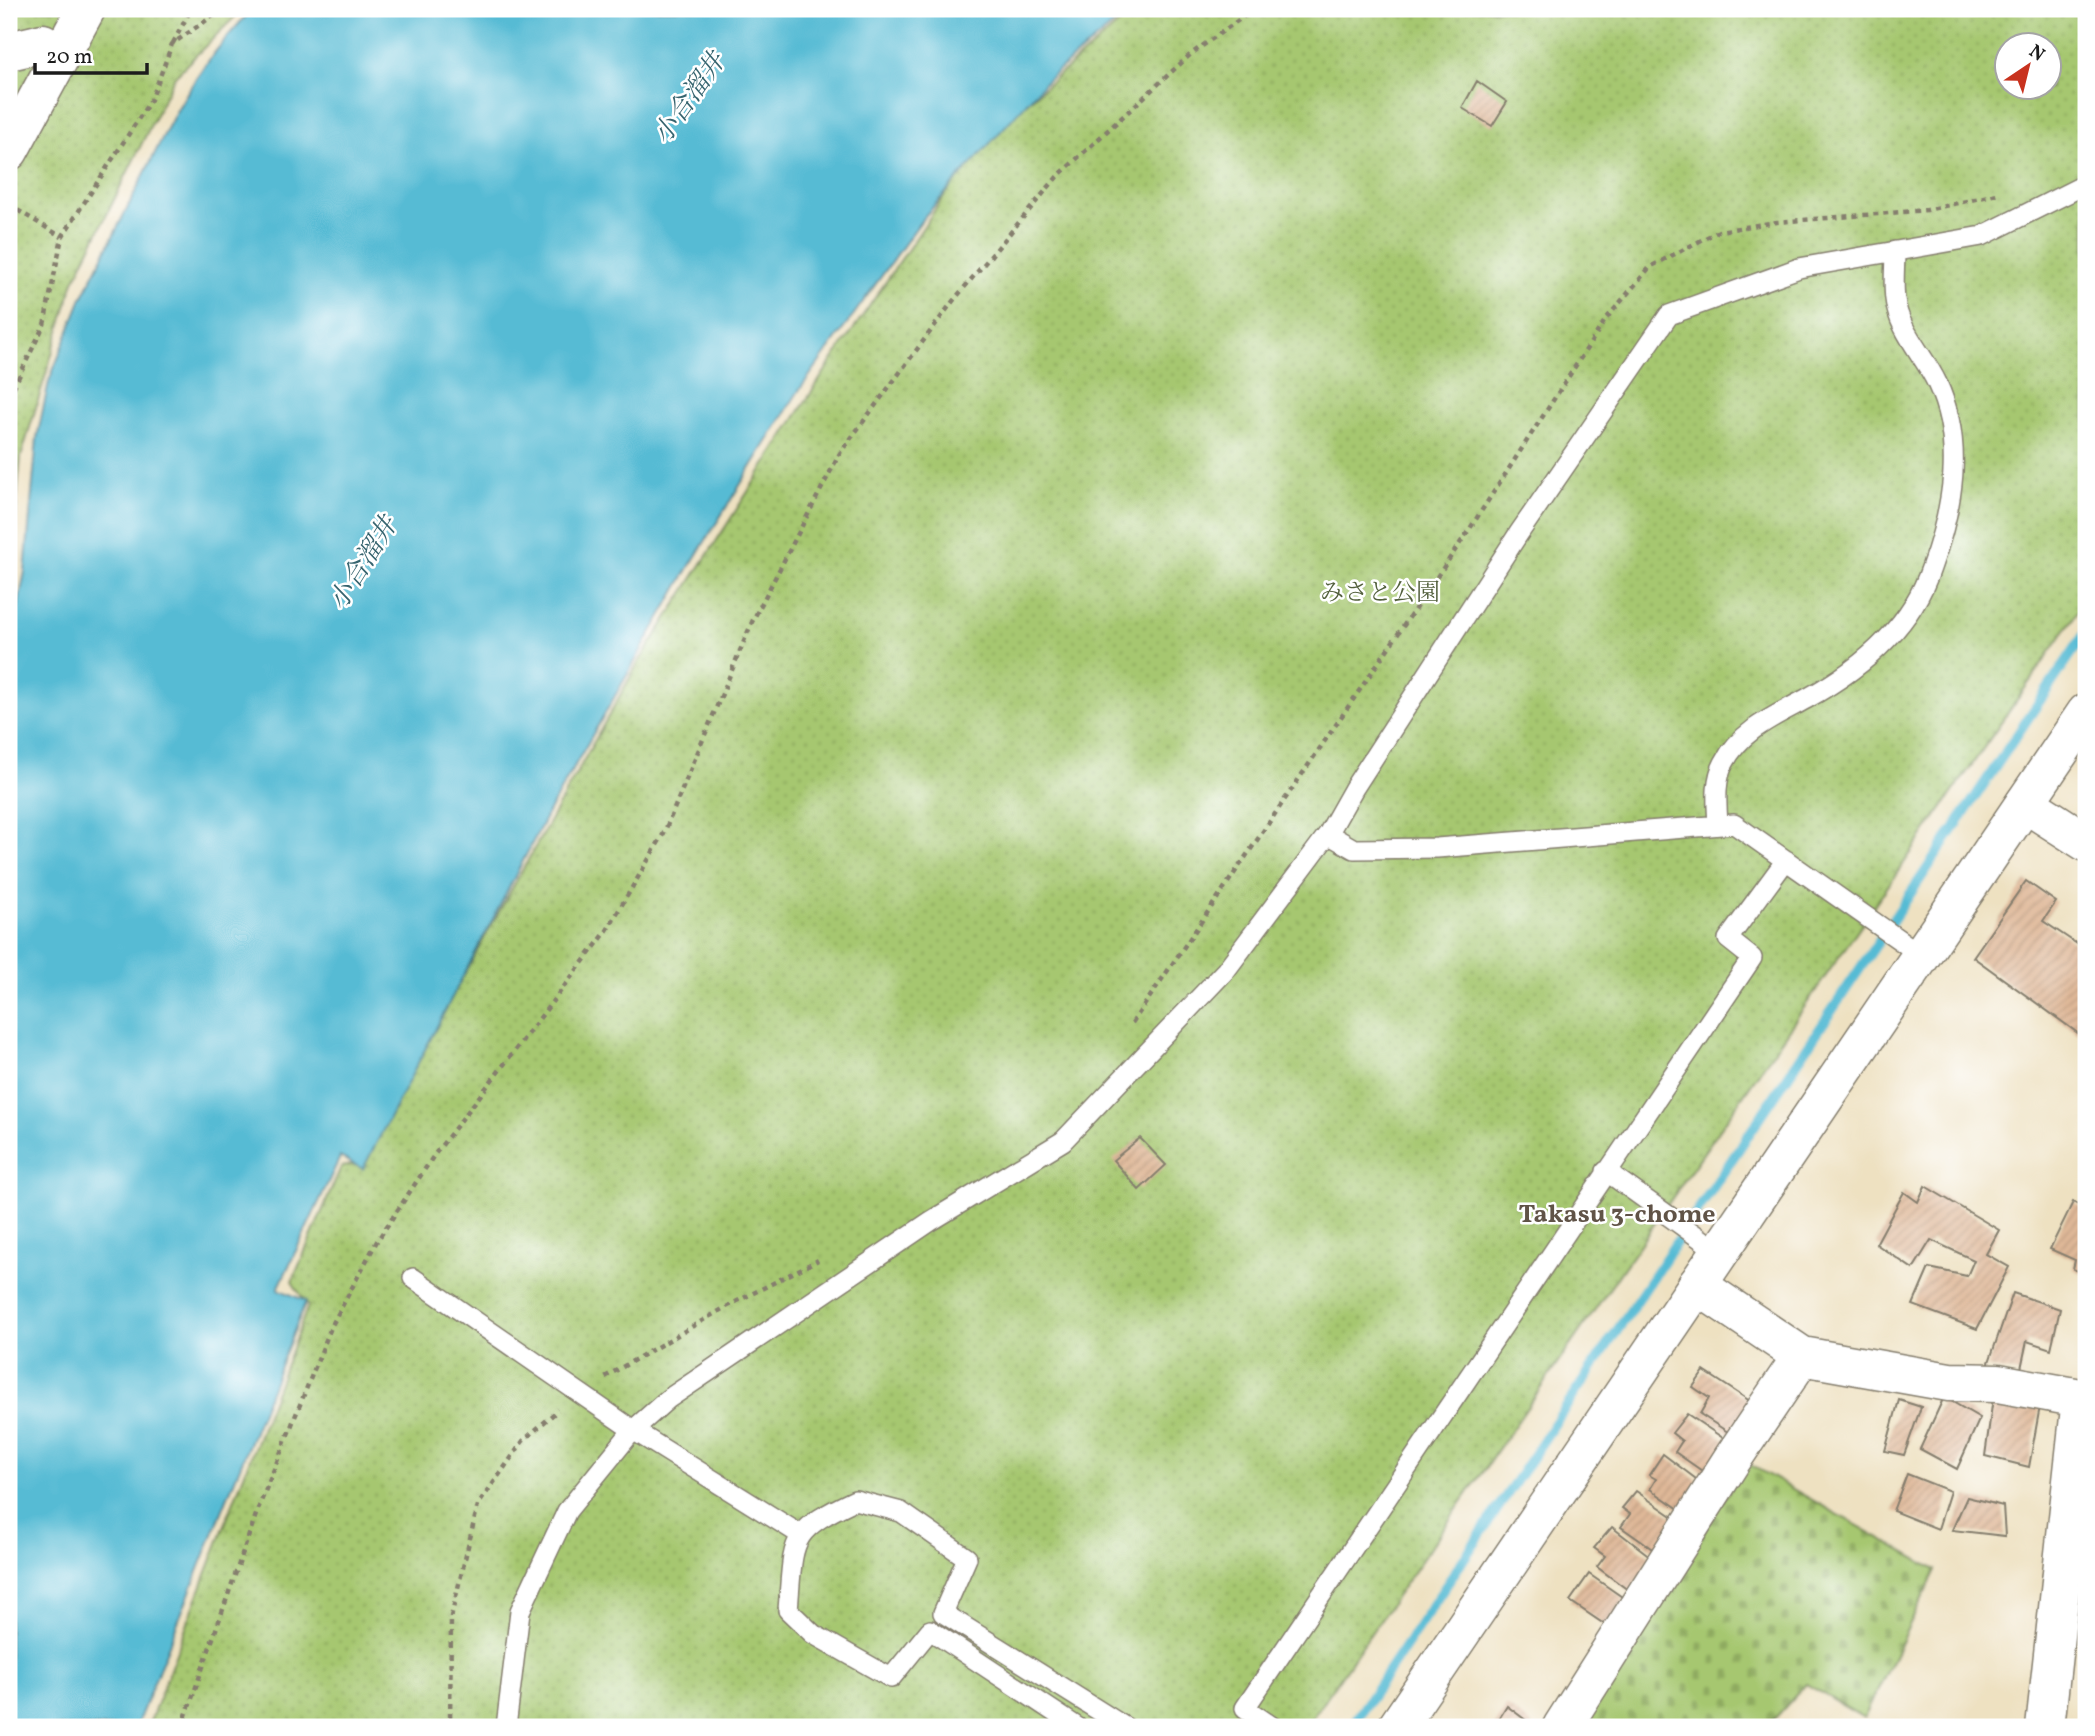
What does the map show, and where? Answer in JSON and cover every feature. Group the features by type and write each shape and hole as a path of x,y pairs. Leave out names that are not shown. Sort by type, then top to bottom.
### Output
{"street":[{"path":"9,151 86,9"},
{"path":"1397,1727 2086,713"},
{"path":"2025,803 2086,842"},
{"path":"1696,1285 1802,1356 1949,1382 1998,1382 2084,1399 2045,1727"},
{"path":"1569,1724 1733,1458 1802,1356"}],"lane":[{"path":"506,1727 520,1611 567,1511 633,1430 668,1399 828,1290 931,1221 1063,1141 1226,970 1328,834 1354,788 1519,533 1669,315 1799,268 1982,236 2086,184"},
{"path":"1718,825 1717,790 1723,764 1742,738 1764,722 1843,678 1874,653 1902,622 1931,571 1956,462 1950,417 1937,382 1910,339 1895,301 1895,251"},
{"path":"1328,834 1354,849 1437,848 1734,824 1921,955"},
{"path":"1273,1727 1245,1708 1752,958 1728,939 1786,860"},
{"path":"1606,1171 1719,1252"},
{"path":"414,1278 633,1430 801,1535"},
{"path":"1077,1727 930,1630 891,1678 813,1634 788,1610 794,1544 816,1518 855,1500 901,1512 967,1558 943,1613 1125,1727"}],"path":[{"path":"9,397 44,325 62,237 152,98 172,44 191,9"},
{"path":"172,44 223,9"},
{"path":"182,1727 254,1522 332,1325 377,1241 435,1154 606,932 664,833 752,622 840,453 953,302 1057,177 1191,54 1254,9"},
{"path":"1129,1027 1462,541 1606,319 1650,267 1719,231 1777,222 1927,210 2007,192"},
{"path":"9,205 62,237"},
{"path":"450,1727 451,1617 478,1505 523,1441 580,1391 726,1307 824,1257"}],"green space":[{"path":"9,9 243,9 175,76 74,281 21,457 9,583"},
{"name":"みさと公園","path":"1136,9 2086,9 2086,600 1306,1727 148,1727 308,1306 292,1282 341,1167 358,1164 637,665 829,365 982,141"},
{"path":"1747,1463 1936,1570 1864,1718 1806,1684 1767,1727 1579,1727"}],"water":[{"name":"小合溜井","path":"253,9 1132,9 1046,81 924,217 798,392 691,564 551,807 363,1169 340,1157 278,1289 306,1301 136,1727 9,1727 9,653 25,571 37,438 49,381 82,298 167,129 205,66"}],"building":[{"path":"1477,81 1507,102 1492,126 1462,108"},
{"path":"2026,881 2056,902 2043,921 2086,950 2086,1039 1973,957"},
{"path":"1140,1138 1166,1165 1139,1190 1113,1160"},
{"path":"1925,1186 1999,1230 1986,1254 2009,1267 1977,1329 1913,1305 1929,1268 1967,1276 1974,1260 1931,1240 1913,1269 1876,1244 1904,1192 1918,1202"},
{"path":"2073,1202 2086,1209 2086,1275 2073,1269 2075,1260 2050,1249"},
{"path":"2013,1293 2060,1309 2051,1349 2027,1341 2020,1373 1987,1368"},
{"path":"1704,1371 1756,1405 1734,1436 1700,1414 1709,1398 1693,1387"},
{"path":"1944,1397 1980,1418 1957,1469 1920,1449"},
{"path":"1993,1398 2040,1406 2029,1467 1985,1456"},
{"path":"1899,1400 1921,1407 1904,1455 1885,1451"},
{"path":"1687,1414 1729,1442 1708,1475 1675,1452 1682,1441 1672,1433"},
{"path":"1663,1454 1700,1482 1682,1511 1650,1489 1656,1479 1649,1475"},
{"path":"1907,1474 1950,1491 1938,1529 1893,1511"},
{"path":"1636,1491 1678,1520 1658,1553 1621,1527 1630,1514 1622,1508"},
{"path":"1967,1497 2003,1506 2005,1536 1952,1530"},
{"path":"1612,1527 1651,1557 1632,1593 1597,1567 1605,1556 1594,1548"},
{"path":"1589,1574 1625,1599 1607,1626 1570,1601"},
{"path":"1507,1706 1535,1727 1494,1727"}],"waterway":[{"path":"1351,1727 2086,632"}],"district":[{"name":"Takasu 3-chome","path":"1617,1215"}]}
